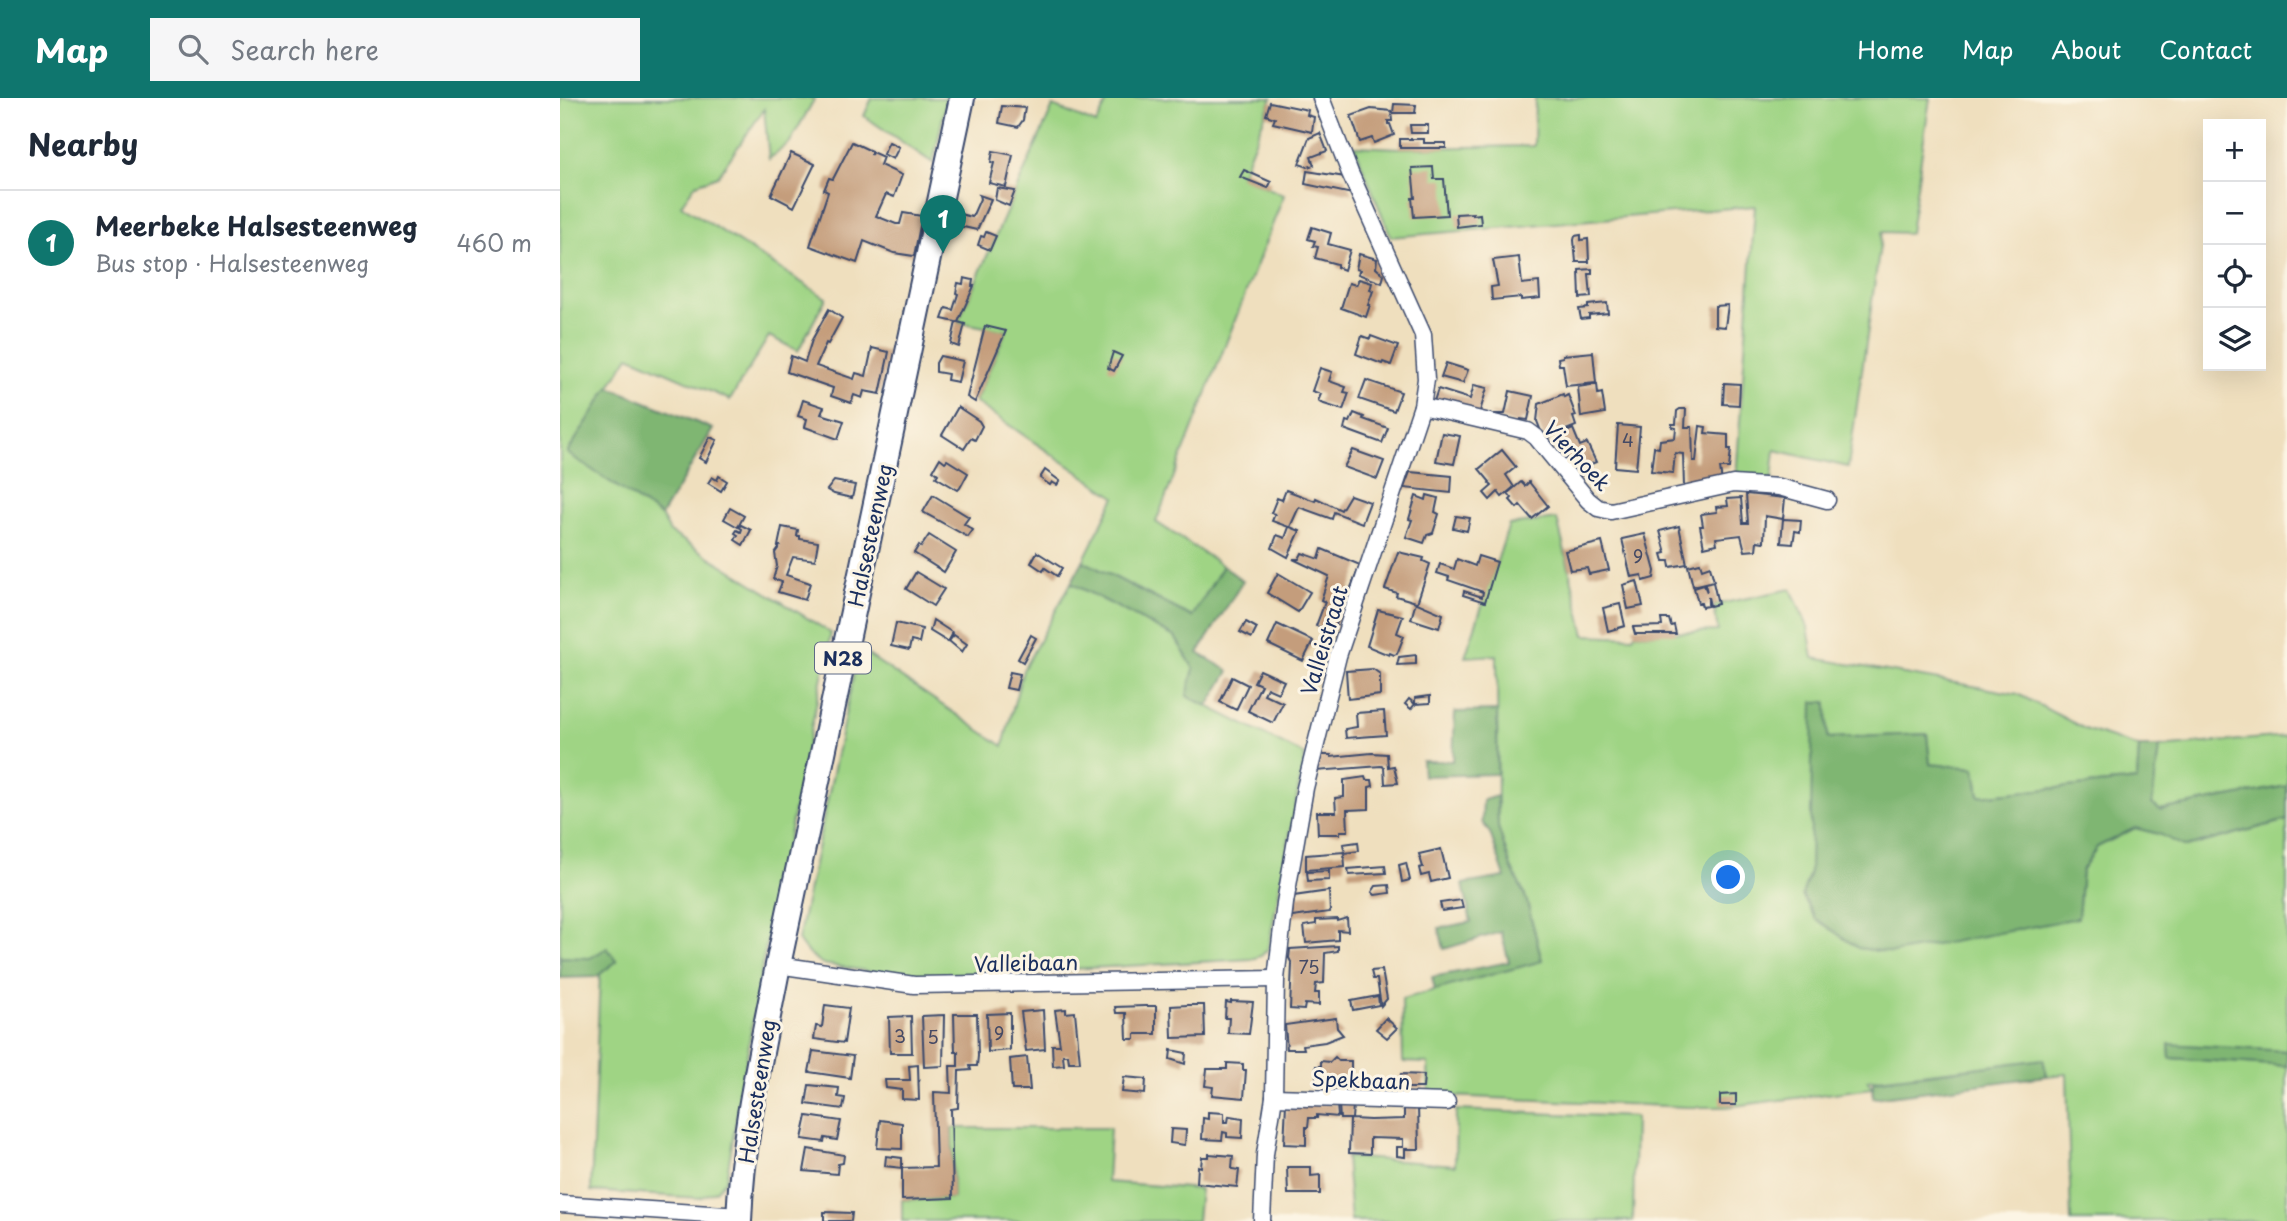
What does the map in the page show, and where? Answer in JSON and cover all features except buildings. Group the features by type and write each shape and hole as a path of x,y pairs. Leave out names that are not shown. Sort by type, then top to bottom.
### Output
{"main road":[{"name":"Halsesteenweg","path":"739,1219 752,1101 778,965 962,98"}],"street":[{"name":"Valleistraat","path":"1262,1221 1265,1154 1274,1097 1276,979 1285,903 1305,788 1342,645 1422,406 1426,379 1423,335 1350,173 1321,98"},
{"name":"Vierhoek","path":"1422,406 1528,431 1598,508 1611,511 1733,484 1779,487 1827,500"},
{"name":"Valleibaan","path":"778,965 914,985 1276,979"},
{"name":"Spekbaan","path":"1274,1097 1447,1102"},
{"path":"560,1204 739,1219"}],"green space":[{"path":"560,98 815,98 790,142 769,159 764,109 718,176 696,184 681,205 826,298 798,351 769,336 730,400 629,356 568,453 661,516 670,532 831,633 763,960 726,1180 716,1191 699,1198 591,1191 600,974 616,961 560,957"},
{"path":"872,98 947,98 933,163 864,116"},
{"path":"1109,98 1272,98 1241,176 1284,195 1156,522 1223,566 1192,617 1083,561 1115,497 975,402 1006,331 958,322 1053,106 1096,124"},
{"path":"1535,98 1930,98 1910,233 1882,232 1848,467 1775,450 1772,479 1736,478 1755,206 1391,237 1354,146 1534,146"},
{"path":"609,387 713,429 661,516 567,453"},
{"path":"1557,519 1585,635 1633,637 1635,634 1718,631 1714,605 1791,589 1808,627 1813,658 2018,694 2085,729 2139,747 2137,780 1979,796 1975,768 1930,765 1927,734 1827,738 1827,703 1810,873 1802,895 2078,918 2082,869 2097,847 2135,828 2159,834 2187,847 2287,820 2287,1051 2169,1045 2170,1058 2287,1066 2287,1221 2071,1221 2067,1074 2047,1076 2043,1060 1867,1080 1873,1088 1726,1107 1429,1095 1428,1063 1403,1062 1402,999 1542,960 1526,898 1511,867 1498,827 1497,655 1465,657 1509,525"},
{"path":"1083,561 1192,617 1223,566 1243,581 1198,653 1229,671 1208,706 1187,696 1194,669 1175,637 1071,583"},
{"path":"1071,583 1175,637 1194,669 1187,696 1305,755 1268,949 1261,956 1252,959 909,978 823,964 809,954 798,940 859,649 1003,746 1023,670"},
{"path":"1813,702 1827,702 1828,738 1927,734 1930,764 1975,768 1979,796 2137,780 2139,747 2159,747 2152,804 2160,810 2287,786 2287,820 2186,847 2159,834 2135,828 2097,847 2082,870 2078,918 1893,953 1858,948 1815,918 1802,895 1810,872"},
{"path":"1497,711 1497,774 1423,776 1422,761 1453,761 1455,712"},
{"path":"2287,736 2287,786 2160,810 2152,805 2159,747"},
{"path":"1497,796 1498,827 1511,867 1526,898 1542,961 1435,990 1432,977 1509,962 1501,932 1444,949 1439,928 1471,922 1463,884 1505,877 1490,833 1482,822 1483,800"},
{"path":"607,948 617,961 596,977 560,978 560,957 590,958"},
{"path":"2169,1044 2287,1051 2287,1066 2170,1058"},
{"path":"2043,1059 2047,1076 1873,1098 1873,1081"},
{"path":"1456,1110 1635,1117 1633,1221 1351,1221 1346,1157 1455,1165"},
{"path":"952,1128 1110,1128 1107,1182 1200,1189 1197,1221 902,1221 902,1200 953,1198"}],"place":[{"name":"Meerbeke Halsesteenweg","path":"943,253"}]}
